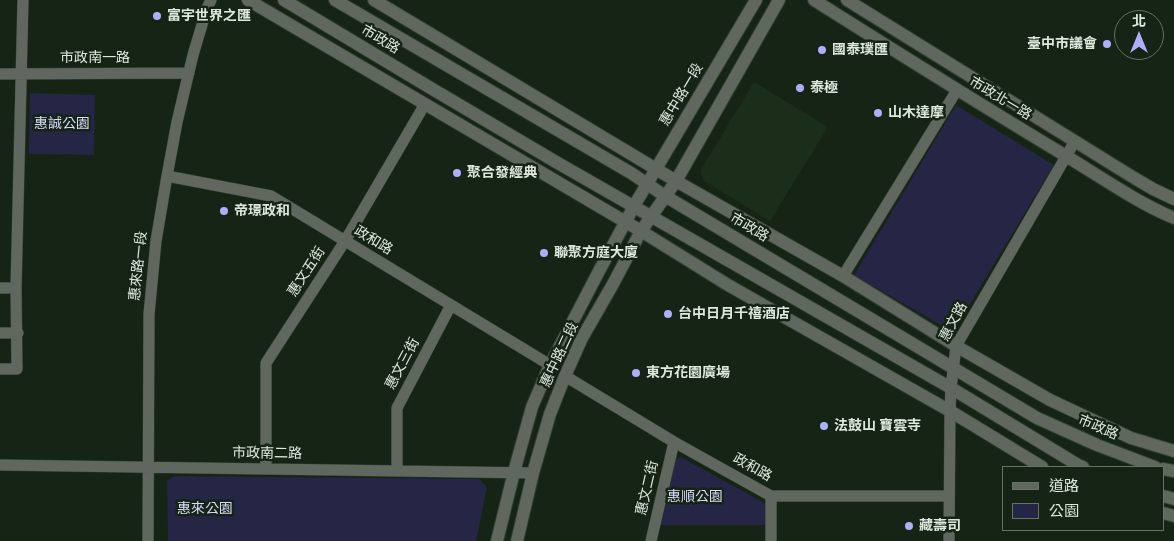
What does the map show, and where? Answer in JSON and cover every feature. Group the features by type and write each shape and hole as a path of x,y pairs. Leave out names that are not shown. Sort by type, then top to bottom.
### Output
{"street":[{"path":"0,369 17,369 16,288 23,0"},
{"name":"惠來路一段","path":"148,541 149,314 156,241 167,176 189,73 207,8 212,0"},
{"path":"248,0 641,231 728,285 950,411 1040,466"},
{"name":"市政路","path":"284,0 651,217 951,388 1080,466"},
{"name":"市政路","path":"335,0 631,173 665,196 953,366 1037,418 1097,445 1152,466"},
{"name":"市政路","path":"374,0 676,182 843,276 956,346 1050,400 1131,438 1174,451"},
{"name":"惠中路一段","path":"634,206 756,0"},
{"path":"665,196 676,182 779,0"},
{"name":"市政北一路","path":"814,0 1118,189 1174,218"},
{"name":"市政北一路","path":"847,0 1153,189 1174,199"},
{"name":"市政南一路","path":"0,74 189,73"},
{"path":"843,276 957,90"},
{"name":"惠文五街","path":"266,469 266,363 345,241 425,104"},
{"name":"惠文路","path":"949,541 950,411 956,346 1075,141"},
{"name":"政和路","path":"167,176 271,196 550,365"},
{"name":"惠中路二段","path":"517,541 533,473 550,414 565,376 582,338 641,231 665,196"},
{"name":"惠中路二段","path":"497,541 532,407 550,365 634,206"},
{"path":"0,288 16,288"},
{"name":"惠文三街","path":"397,471 397,408 451,305"},
{"path":"0,333 17,333"},
{"name":"政和路","path":"565,376 674,442 771,496 949,496"},
{"name":"惠文二街","path":"651,541 674,442"},
{"name":"市政南二路","path":"0,465 533,473"},
{"path":"771,496 771,541"}],"shaded area":[{"path":"754,82 828,127 770,221 704,181 700,171"}],"green space":[{"name":"惠誠公園","path":"30,93 95,95 94,155 29,154"},
{"path":"956,105 1054,165 953,332 854,275"},
{"name":"惠順公園","path":"681,457 768,505 768,525 658,525 674,460"},
{"name":"惠來公園","path":"174,476 479,479 487,487 476,541 168,541 167,481"}],"place":[{"name":"富宇世界之匯","path":"157,16"},
{"name":"臺中市議會","path":"1107,44"},
{"name":"國泰璞匯","path":"822,50"},
{"name":"泰極","path":"800,88"},
{"name":"山木達摩","path":"878,113"},
{"name":"聚合發經典","path":"457,173"},
{"name":"帝璟政和","path":"224,211"},
{"name":"聯聚方庭大廈","path":"544,253"},
{"name":"台中日月千禧酒店","path":"668,314"},
{"name":"東方花園廣場","path":"636,373"},
{"name":"法鼓山 寶雲寺","path":"824,426"},
{"name":"藏壽司","path":"909,526"}]}
